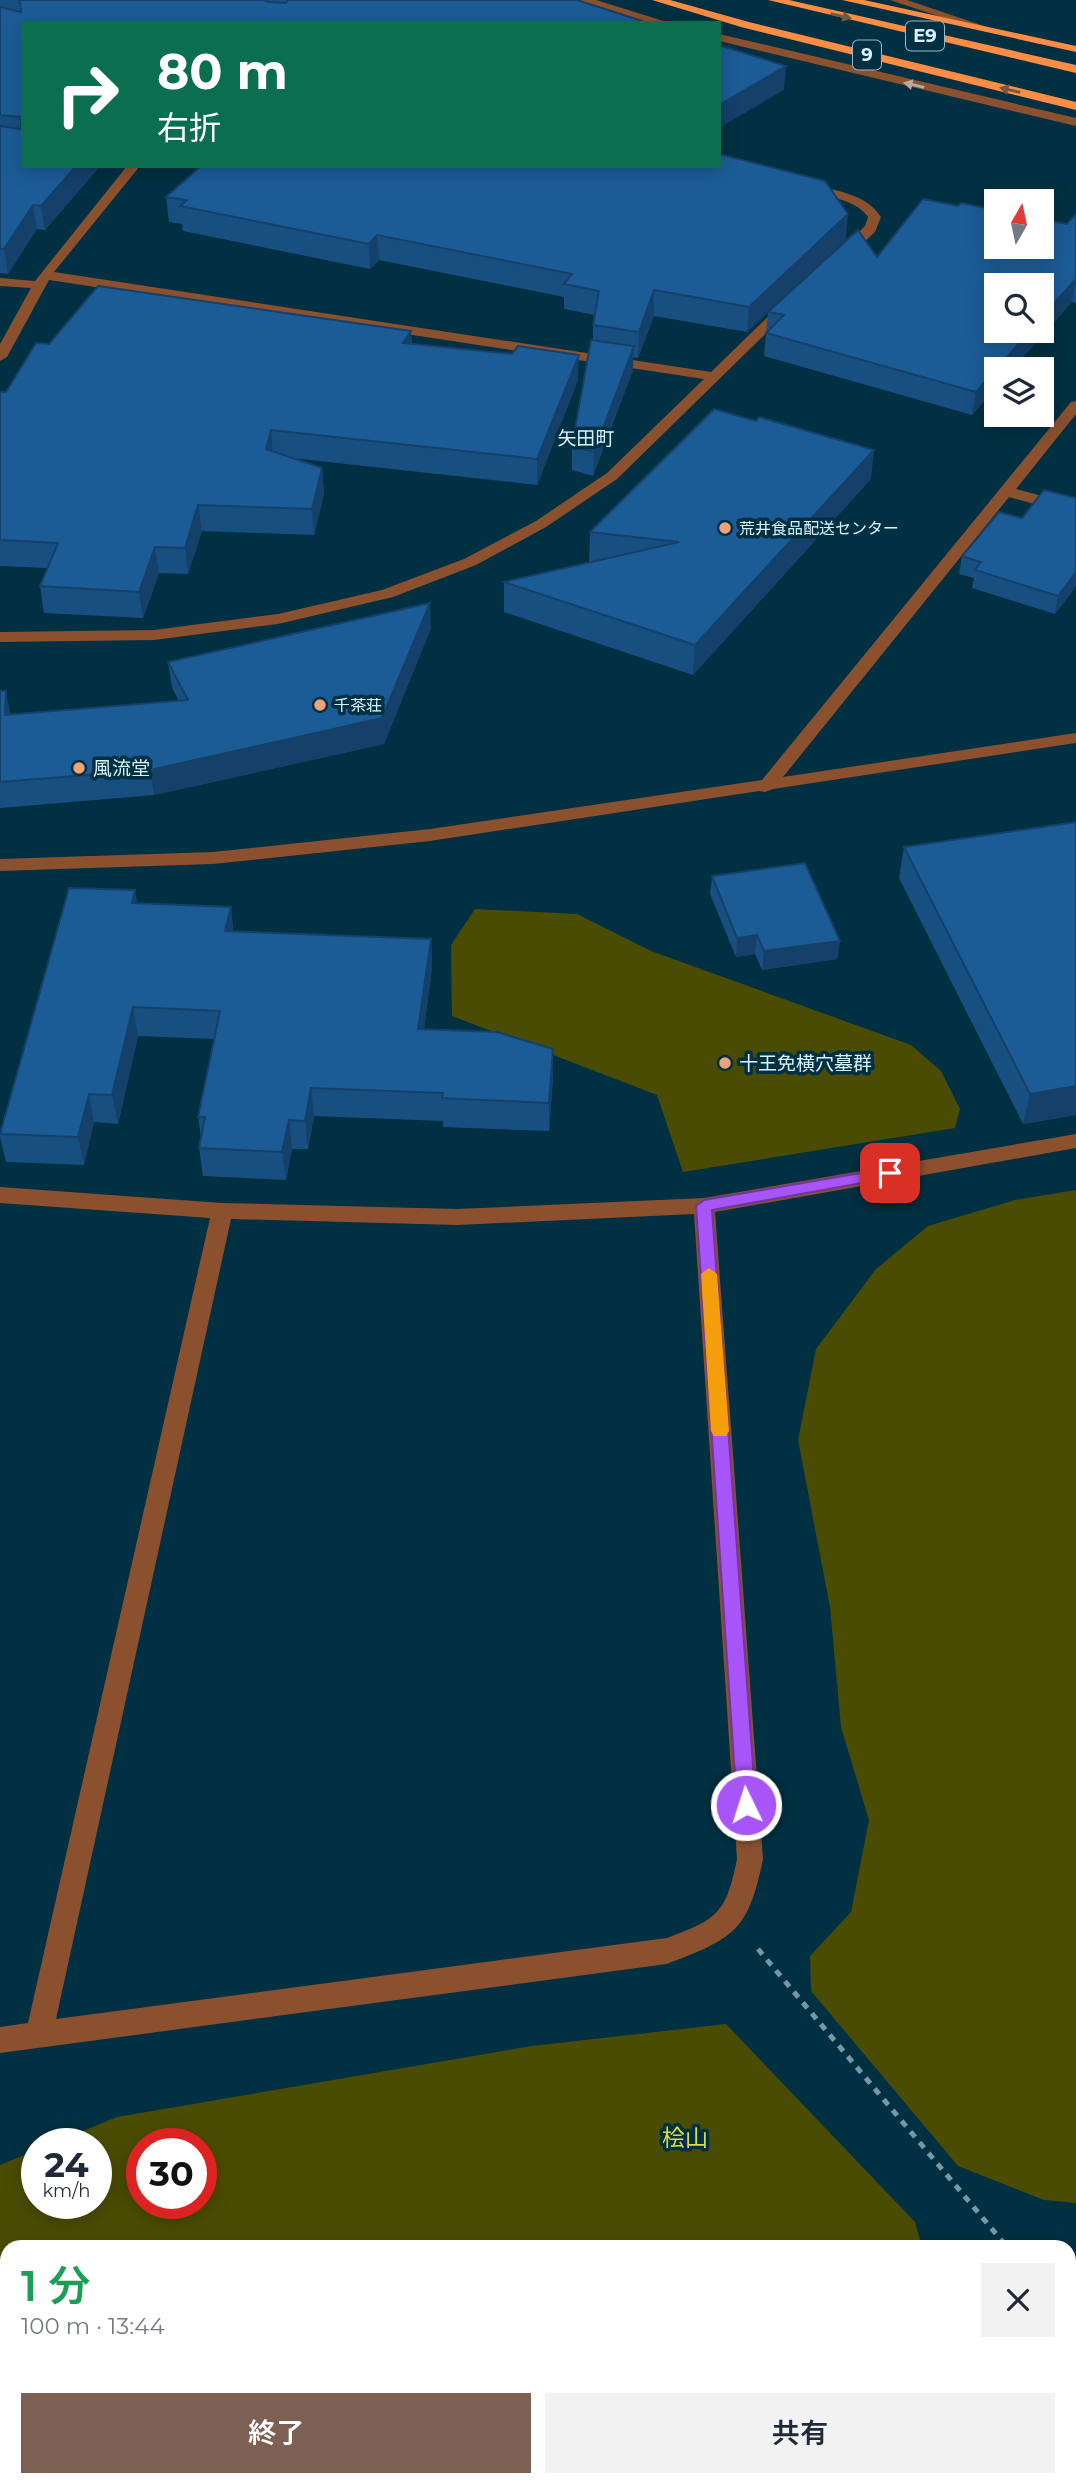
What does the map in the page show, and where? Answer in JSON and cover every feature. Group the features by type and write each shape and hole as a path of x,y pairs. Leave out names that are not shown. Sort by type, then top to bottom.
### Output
{"highway":[{"name":"9","path":"658,0 771,31 1076,106"},
{"name":"E9","path":"695,0 1008,76"},
{"name":"E9","path":"774,0 1076,69"},
{"path":"848,0 1076,49"}],"street":[{"path":"584,0 657,21"},
{"path":"895,0 1009,36"},
{"path":"721,37 1076,122"},
{"path":"0,357 42,280 132,168"},
{"path":"796,184 861,203 874,212 876,218 873,226 833,263"},
{"path":"0,282 42,280 144,288 713,376"},
{"path":"0,637 154,635 278,619 387,594 470,562 561,510 612,476 793,301"},
{"path":"765,786 1076,405"},
{"path":"1006,491 1076,510"},
{"path":"0,865 213,858 430,835 1076,738"},
{"path":"0,1195 222,1210 457,1217 704,1206 1076,1141"},
{"path":"0,2040 667,1951 706,1937 732,1919 744,1893 750,1859 704,1206"},
{"path":"39,2036 222,1210"}],"path":[{"path":"732,1919 1001,2240"}],"green space":[{"path":"475,909 577,914 651,951 911,1045 941,1071 960,1109 955,1128 683,1172 657,1095 452,1016 451,945"},
{"path":"1076,1190 1076,2203 1044,2200 958,2166 811,1991 810,1956 851,1912 869,1820 841,1727 830,1607 798,1440 816,1349 876,1269 928,1226 1015,1200"},
{"name":"桧山","path":"726,2024 915,2222 920,2240 0,2240 0,2165 21,2156 21,2219 112,2219 112,2128 90,2128 117,2117 532,2046"}],"building":[{"path":"18,0 264,0 286,3 288,0 577,0 642,21 21,21 21,117 0,115 0,7 21,12"},
{"path":"721,46 786,66 721,104"},
{"path":"0,126 21,129 21,168 74,168 41,206 33,205 4,249 0,249"},
{"path":"721,155 825,181 848,214 749,307 654,290 639,332 593,325 599,291 564,284 572,274 377,235 369,244 180,206 187,200 166,197 199,168 721,168"},
{"path":"923,199 984,208 984,259 1054,259 1054,222 1067,224 1076,214 1076,279 1054,304 1054,273 984,273 984,343 1019,343 1007,357 984,357 984,383 976,392 766,333 784,315 768,312 858,230 877,257"},
{"path":"98,286 411,331 403,343 512,354 518,346 579,355 537,459 271,430 266,449 322,468 312,509 198,505 185,548 155,547 139,592 40,586 58,543 0,540 0,392 6,392 36,343 49,344"},
{"path":"591,340 634,346 594,452 572,446"},
{"name":"荒井食品配送センター","path":"714,409 756,421 759,417 874,450 695,645 504,582 679,542 590,532"},
{"path":"1044,490 1076,498 1076,572 1058,596 975,570 981,562 962,556 999,512 1022,518"},
{"path":"430,603 382,718 150,770 0,782 0,691 6,691 5,715 188,700 168,662"},
{"path":"1076,822 1076,1086 1030,1094 904,847"},
{"path":"805,863 840,941 764,951 757,935 737,938 712,876"},
{"path":"69,888 135,890 132,903 231,907 225,931 431,939 418,1029 497,1032 553,1049 549,1103 442,1098 443,1093 311,1088 305,1121 289,1120 282,1152 199,1148 205,1117 198,1117 220,1011 133,1007 112,1095 89,1094 78,1137 0,1134"}],"slow traffic":[{"path":"709,1274 720,1431"}],"place":[{"name":"荒井食品配送センター","path":"725,528"},
{"name":"千茶荘","path":"320,705"},
{"name":"風流堂","path":"79,768"},
{"name":"十王免横穴墓群","path":"725,1063"}],"district":[{"name":"矢田町","path":"586,438"}],"route":[{"path":"746,1805 704,1206 890,1173"}]}
